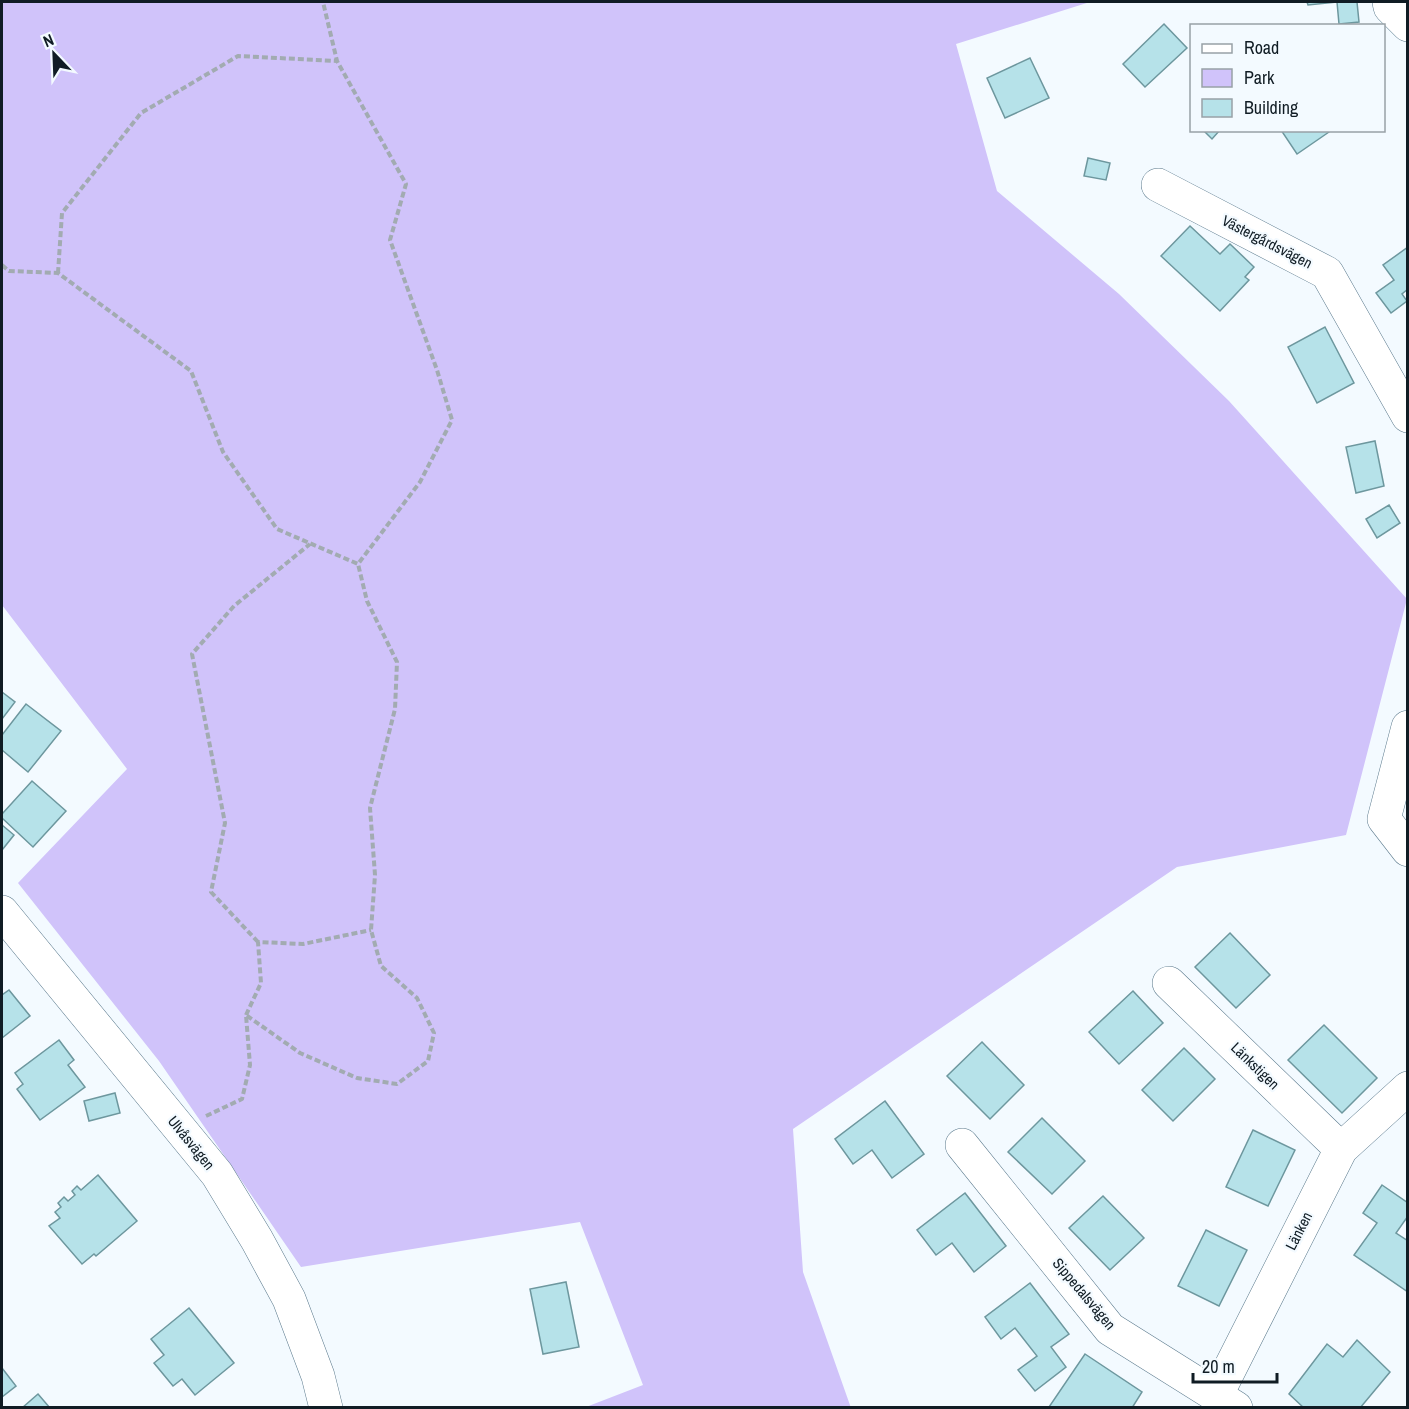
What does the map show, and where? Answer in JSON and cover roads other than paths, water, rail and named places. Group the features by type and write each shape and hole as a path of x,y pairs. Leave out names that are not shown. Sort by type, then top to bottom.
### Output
{"street":[{"path":"1389,2 1390,7 1407,25"},
{"name":"Västergårdsvägen","path":"1158,185 1327,273 1407,416"},
{"path":"1407,728 1384,819 1407,850"},
{"name":"Ulvåsvägen","path":"2,912 217,1174 257,1240 288,1299 318,1376 326,1407"},
{"name":"Länkstigen","path":"1169,983 1341,1149"},
{"name":"Länken","path":"1226,1401 1341,1149 1407,1088"},
{"name":"Sippedalsvägen","path":"962,1145 1110,1329 1226,1401"}]}
